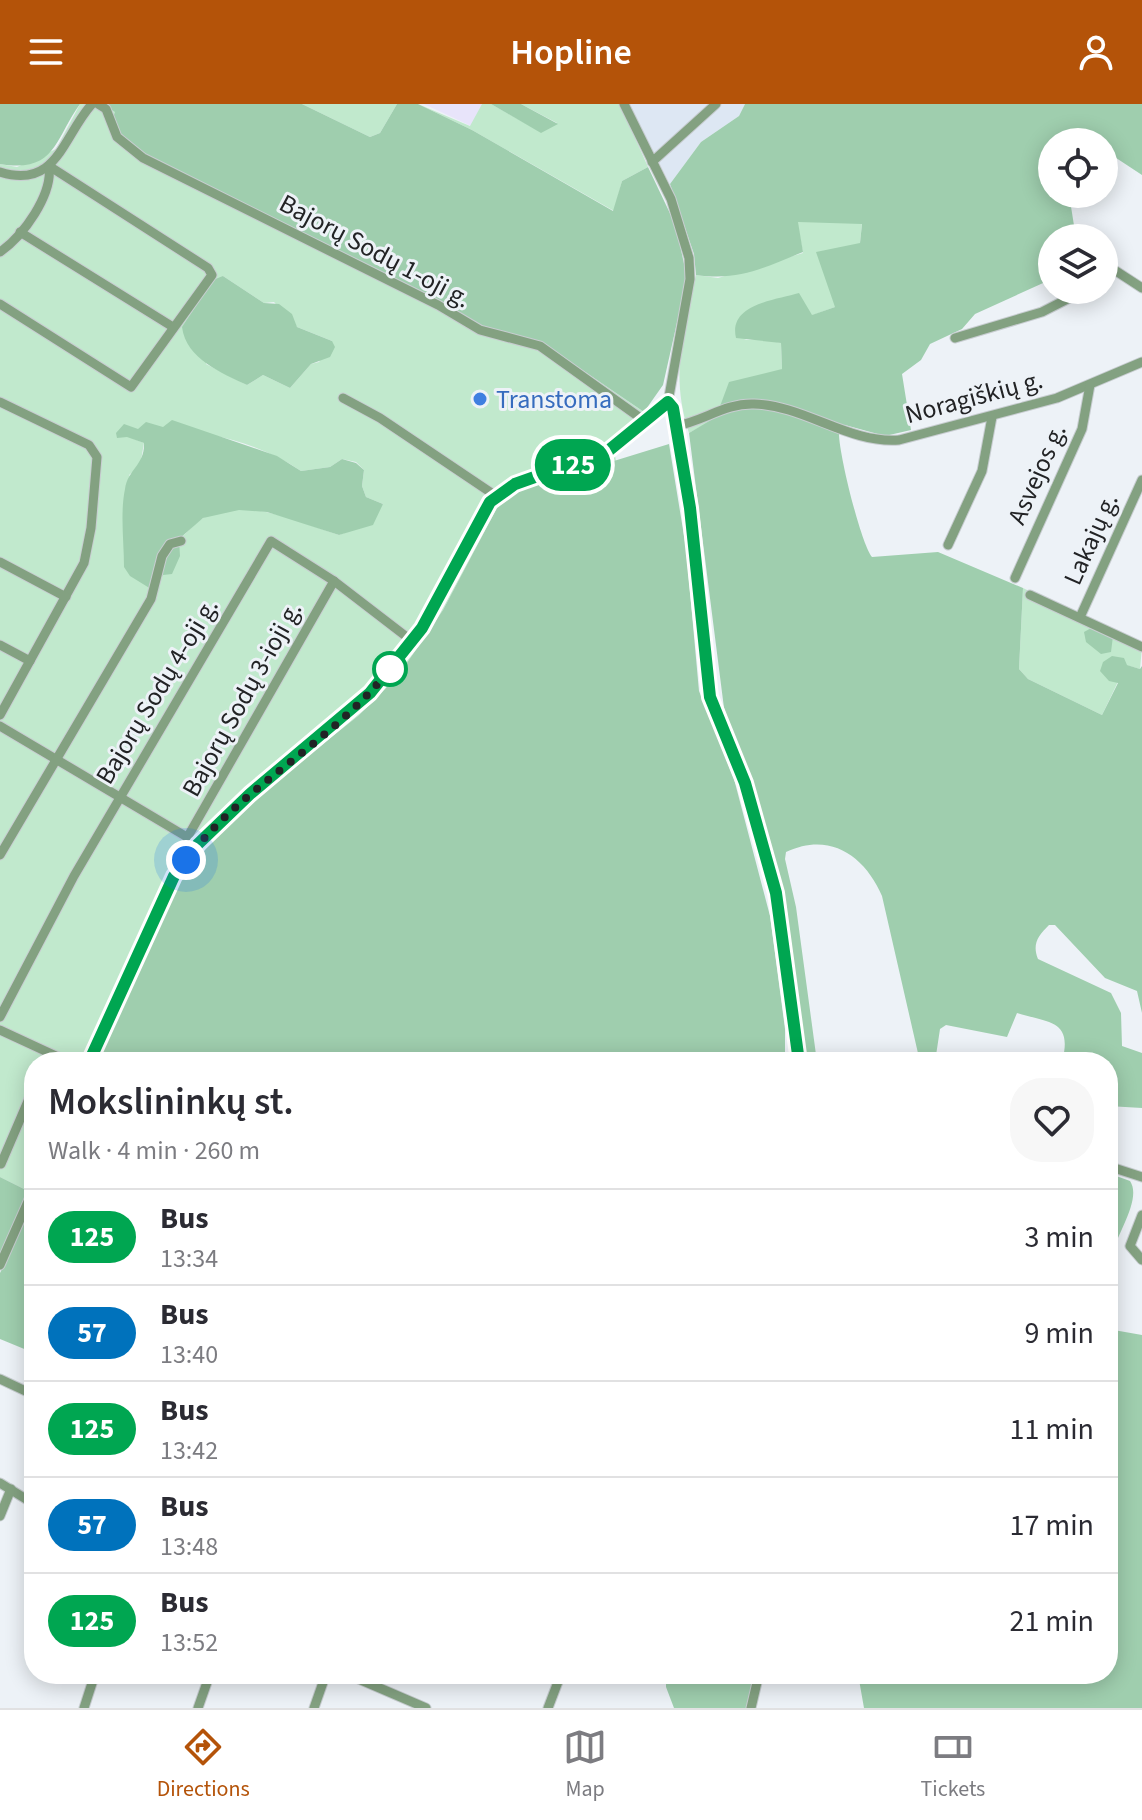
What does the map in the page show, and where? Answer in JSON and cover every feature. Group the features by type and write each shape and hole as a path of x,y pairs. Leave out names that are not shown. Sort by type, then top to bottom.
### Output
{"street":[{"path":"0,252 20,232 48,187 49,166 92,104"},
{"name":"Bajorų Sodų 1-oji g.","path":"98,104 106,109 117,137 143,158 438,305 469,326 540,346 646,422"},
{"path":"624,104 681,226 690,269 668,402 676,426 690,508 710,697 745,783 776,893 798,1052"},
{"path":"652,162 716,104"},
{"path":"0,172 26,175 49,166"},
{"path":"0,304 131,387 212,271 49,166"},
{"path":"20,232 173,327"},
{"path":"1118,272 1142,288"},
{"path":"955,338 1042,312 1058,304"},
{"name":"Noragiškių g.","path":"676,426 732,405 754,404 794,411 880,440 899,440 992,417 1090,385 1142,362"},
{"name":"Asvejos g.","path":"1015,578 1082,429 1090,385"},
{"path":"343,398 380,418 496,496"},
{"path":"0,402 95,451 91,528 84,563 0,715"},
{"path":"93,1052 166,889 198,844 271,774 361,703 412,641 443,594 496,496 515,484 608,451 668,402"},
{"path":"948,545 982,471 993,431 992,417"},
{"name":"Lakajų g.","path":"1081,615 1142,480"},
{"path":"0,855 151,599 162,556 170,544 181,541"},
{"name":"Bajorų Sodų 4-oji g.","path":"0,1017 119,797 271,541 334,581 412,641"},
{"path":"0,562 66,597"},
{"name":"Bajorų Sodų 3-ioji g.","path":"187,838 334,581"},
{"path":"1030,595 1081,615 1142,647"},
{"path":"0,645 30,661"},
{"path":"1,729 198,844"},
{"path":"0,1030 38,1052"},
{"path":"1,1164 24,1110"},
{"path":"1118,1169 1142,1177"},
{"path":"0,1265 24,1211"},
{"path":"1139,1258 1131,1239 1142,1215"},
{"path":"0,1379 24,1390"},
{"path":"0,1483 24,1497"},
{"path":"0,1516 11,1489"},
{"path":"84,1708 92,1684"},
{"path":"198,1708 206,1684"},
{"path":"314,1708 322,1684"},
{"path":"372,1684 426,1708"},
{"path":"548,1708 557,1684"},
{"path":"751,1708 757,1684"}],"shaded area":[{"path":"424,104 482,104 471,126"},
{"path":"629,104 745,104 739,116 701,142 670,184"}],"green space":[{"path":"0,104 80,104 51,151 32,163 18,165 0,164"},
{"path":"80,104 103,104 547,346 644,412 613,444 616,461 523,489 499,504 443,610 398,676 358,716 272,784 214,839 176,884 100,1052 24,1052 24,1189 0,1177 0,164 17,167 56,149","holes":["223,276 264,303 274,302 297,327 332,341 319,362 311,364 290,388 263,375 247,385 206,364","163,427 199,432 252,446 301,471 330,467 342,459 356,462 364,470 362,486 366,497 383,504 362,526 339,535 272,513 236,509 203,518 179,539 129,475 140,466 144,443 127,436 138,430"]},
{"path":"103,104 302,104 370,137 380,133 397,104 418,104 472,130 613,211 622,181 648,167 676,226 687,278 663,385 644,412 547,346 484,329 144,156 120,136 112,121 115,112"},
{"path":"302,104 397,104 380,133 370,137"},
{"path":"418,104 470,126 482,104 491,104 541,132 557,123 521,104 620,104 648,167 622,181 614,211 472,130"},
{"path":"491,104 521,104 558,124 541,133"},
{"path":"745,104 1142,104 1142,175 1118,159 1118,128 1038,128 1038,208 1071,208 1074,224 1038,224 1038,285 975,314 962,329 930,344 921,360 902,374 911,430 885,436 845,425 839,432 851,497 872,557 938,552 1023,588 1019,669 1028,679 1102,715 1118,683 1109,681 1100,671 1103,662 1112,656 1124,658 1127,665 1140,669 1142,666 1142,1013 1137,991 1105,978 1055,925 1049,925 1042,933 1036,949 1038,959 1111,993 1121,1013 1122,1046 1142,1053 1142,1108 1118,1107 1118,1052 1064,1052 1064,1038 1056,1026 1017,1013 1007,1037 946,1025 940,1029 937,1052 918,1052 882,896 866,869 856,859 831,846 817,844 786,852 785,859 796,907 816,1052 806,1052 786,904 762,820 724,708 689,433 716,417 729,382 782,369 781,343 736,338 735,327 739,318 756,305 799,293 812,315 835,307 816,252 860,243 862,224 798,222 803,252 739,275 696,275 694,254 670,184 701,142 739,116"},
{"path":"797,221 862,223 860,243 835,307 744,340 764,339 781,343 782,369 716,418 689,433 683,412 679,373 683,335 696,275 718,278 803,253"},
{"path":"223,276 264,303 279,304 292,314 297,327 332,341 335,347 330,357 311,364 290,388 263,375 247,385 207,364 190,348 182,327 213,280"},
{"path":"172,420 277,456 301,471 330,467 342,459 356,463 364,470 362,486 366,497 383,504 373,525 339,535 267,512 239,510 203,518 179,539 180,556 172,574 163,575 151,589 130,576 124,567 122,518 125,489 129,476 142,457 144,443 127,437 117,438 116,433 124,424 138,429 146,422 163,427"},
{"path":"669,444 686,548 699,691 734,779 770,916 785,1029 785,1052 100,1052 176,884 214,839 272,784 358,716 398,676 443,610 499,504 523,489"},
{"path":"1023,588 1142,647 1140,669 1126,665 1102,715 1028,679 1019,669"},
{"path":"1093,627 1113,636 1111,652 1101,654 1086,642 1084,632"},
{"path":"0,1177 24,1189 24,1349 0,1339 0,1273 6,1260 0,1256"},
{"path":"1118,1177 1130,1181 1133,1188 1128,1216 1118,1238"},
{"path":"1118,1331 1142,1335 1142,1708 864,1708 860,1684 1118,1684"},
{"path":"666,1684 754,1684 746,1708 674,1708"}],"bus line":[{"name":"125","path":"93,1052 147,928 174,876 198,844 271,774 350,713 370,693 422,628 490,502 515,484 608,451 668,402 673,408 690,508 710,697 745,783 776,893 798,1052"}],"place":[{"name":"Transtoma","path":"480,399"}],"route":[{"path":"186,860 198,844 271,774 361,703 390,669"}]}
